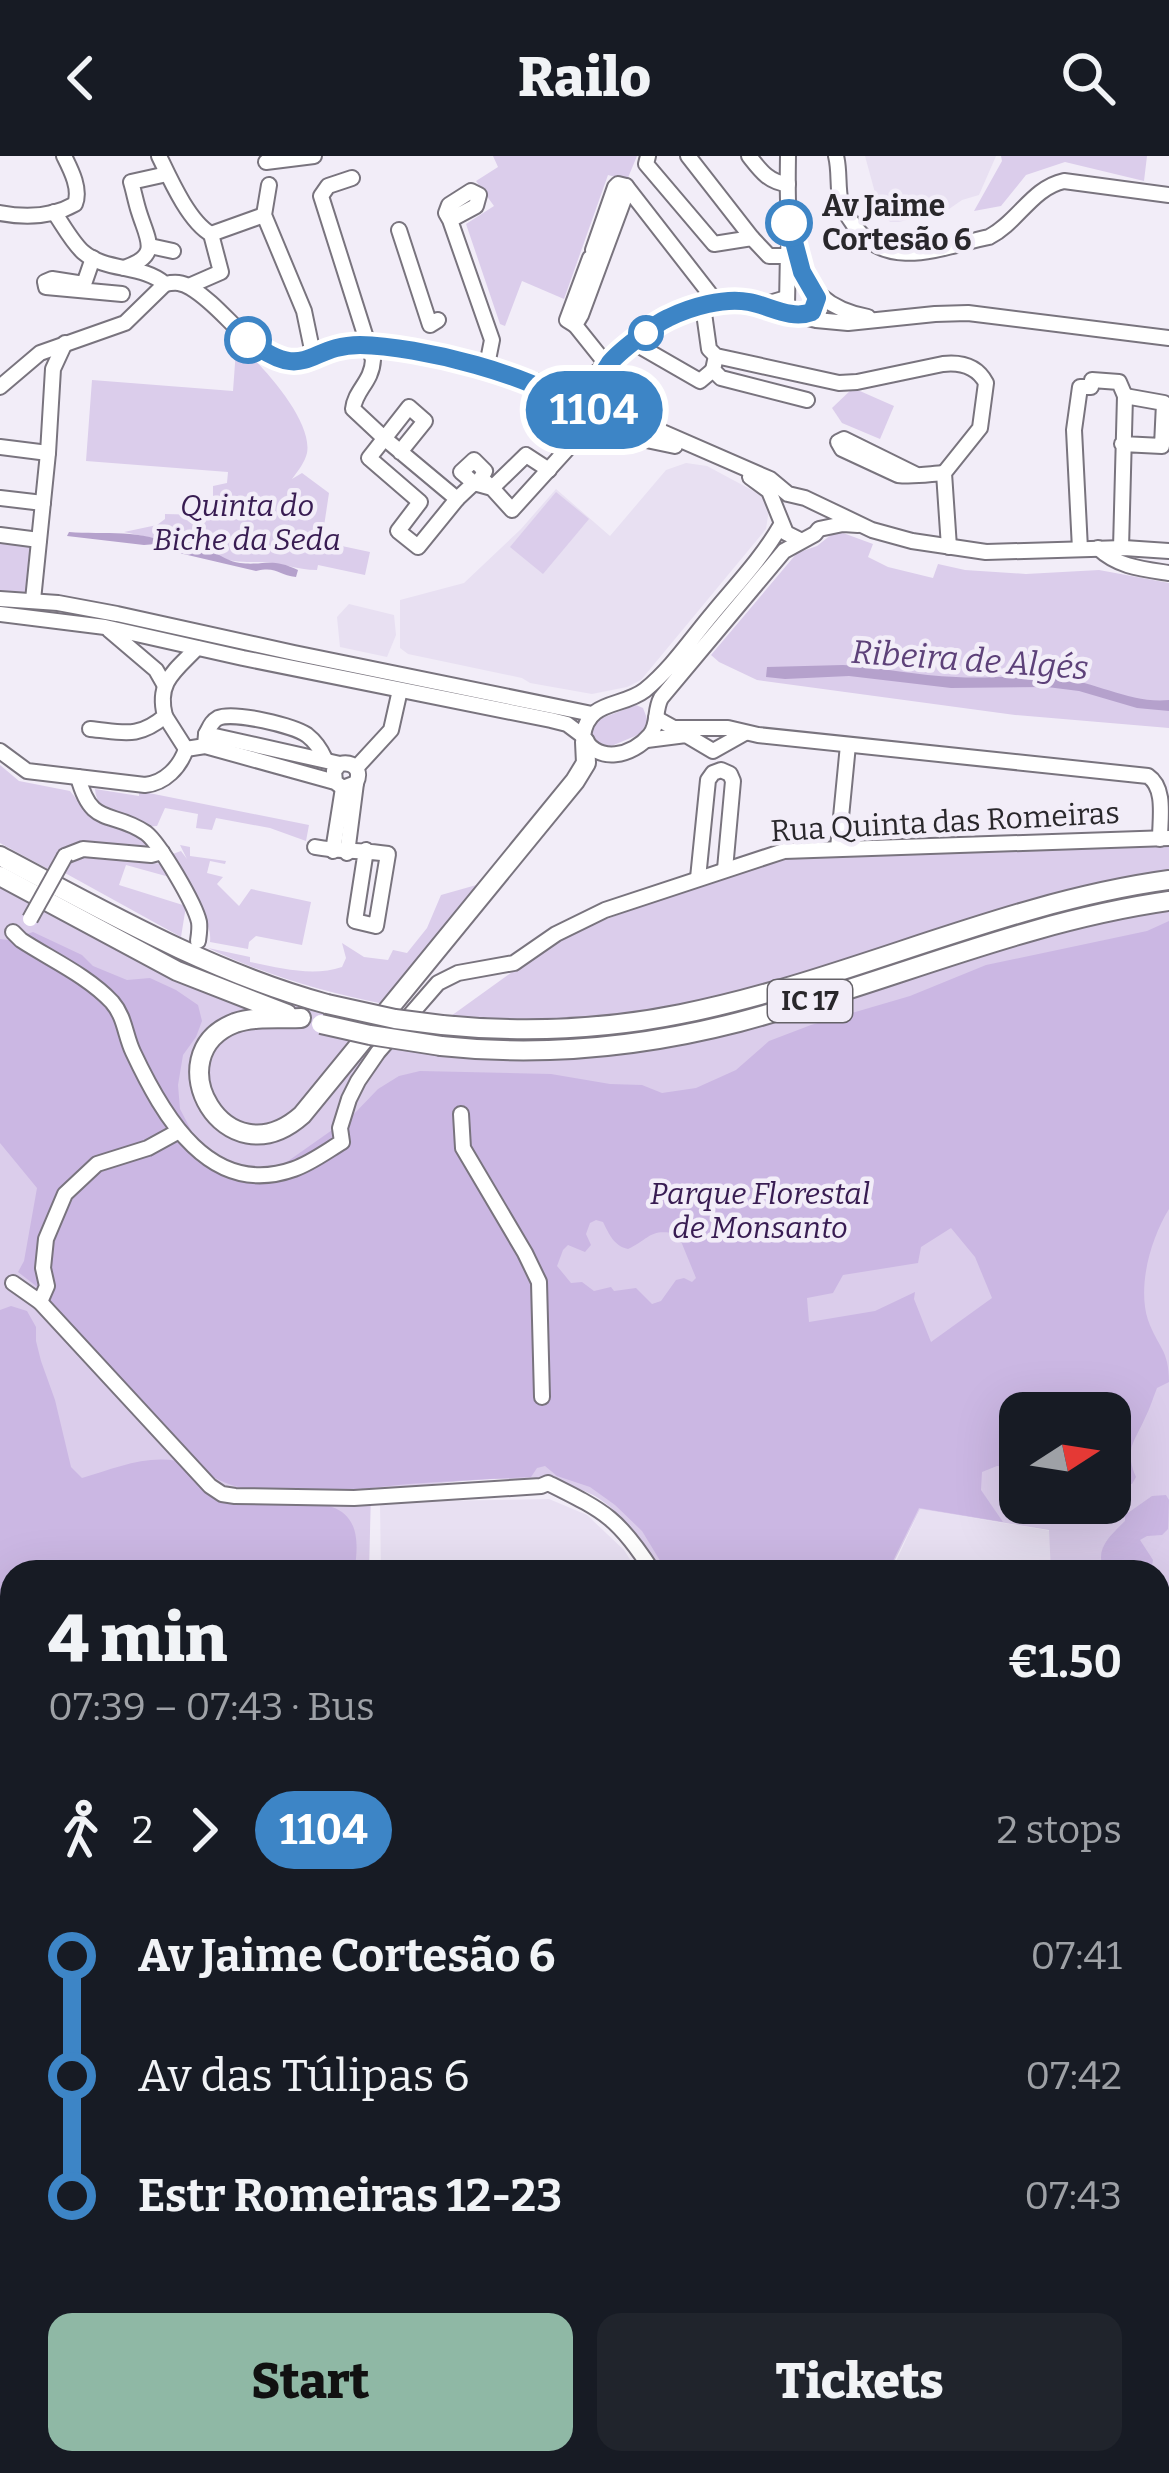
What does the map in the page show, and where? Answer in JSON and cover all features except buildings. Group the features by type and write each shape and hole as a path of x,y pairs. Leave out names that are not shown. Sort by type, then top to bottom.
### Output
{"highway":[{"path":"301,1018 243,1021 212,1039 200,1066 200,1086 209,1110 221,1122 237,1131 263,1135 280,1131 302,1115 575,781 586,763 584,739"},
{"name":"IC 17","path":"0,856 205,962 387,1039 514,1051 571,1049 683,1034 776,1012 1034,930 1169,901"},
{"name":"IC 17","path":"0,876 177,971 301,1018 324,1014 499,1030 563,1029 675,1016 801,983 1022,912 1169,879"}],"street":[{"path":"0,213 22,216 70,207 77,200 76,188 64,156"},
{"path":"158,156 202,229 212,233 264,214"},
{"path":"266,161 314,156"},
{"path":"648,156 646,164 714,244 752,238"},
{"path":"688,156 769,256 788,256"},
{"path":"749,156 774,182 788,184"},
{"path":"788,156 787,295 788,307 795,314"},
{"path":"836,156 845,212 869,243 894,254 989,237 1052,184 1169,195"},
{"path":"124,268 146,256 149,241 131,182 167,174"},
{"path":"352,178 328,186 321,202 374,360 373,372 353,409 457,499"},
{"path":"608,365 575,325 596,256 592,250 618,184 626,186 710,305 709,349 721,378 807,400"},
{"path":"269,185 264,214 304,311 314,359"},
{"path":"54,212 93,258 151,274 165,284"},
{"path":"789,215 798,259 817,303 812,312 795,314"},
{"path":"451,220 491,340 487,365"},
{"path":"399,230 430,325 438,320"},
{"path":"189,286 220,272 212,233"},
{"path":"149,241 172,251"},
{"path":"93,258 84,284 52,279 44,282 46,287 122,294"},
{"path":"0,386 48,349 125,323 165,284 175,282 189,286 260,349 291,362 304,362 343,347 433,353 576,394"},
{"path":"576,394 666,319 710,305 772,303 796,285 854,314 903,318"},
{"path":"754,302 816,320 848,323 968,314 1169,338"},
{"path":"33,600 53,369 65,343"},
{"path":"634,343 700,382 714,363"},
{"path":"433,353 576,394 591,386 614,411 770,479 788,494 903,539 986,552 1098,548 1168,552"},
{"path":"27,363 53,369"},
{"path":"714,363 839,383 943,364 975,369 986,383 980,428 944,473 949,547"},
{"path":"593,411 608,365"},
{"path":"1080,549 1074,430 1080,387 1091,388 1092,380 1120,382 1125,397 1121,548"},
{"path":"576,394 580,412 593,411 632,437 682,448 753,479 769,491 786,533 800,540"},
{"path":"1122,444 1162,446 1164,403 1125,397"},
{"path":"400,452 425,421 409,407 369,458 420,502 398,531 418,547 474,483"},
{"path":"492,488 474,483 461,472 474,460 485,471 482,478 492,488 512,510 579,436"},
{"path":"917,475 844,439 838,442 842,449 898,475 917,475 944,473"},
{"path":"0,447 48,453"},
{"path":"492,488 526,455 549,470"},
{"path":"0,599 100,610 444,691 592,713 636,697 661,677 765,552 786,503 800,497"},
{"path":"0,498 43,503"},
{"path":"818,506 819,529"},
{"path":"645,740 653,732 655,714 687,666 784,550 819,529 858,524"},
{"path":"0,535 39,540"},
{"path":"1098,548 1111,561 1169,573"},
{"path":"0,614 105,627 400,691 444,691"},
{"path":"105,627 156,670 164,683"},
{"path":"0,752 27,771 158,783 186,749 165,716 164,683 197,648"},
{"path":"342,774 391,730 400,691"},
{"path":"473,697 567,724 596,753 609,755 645,740 679,735 691,737 707,750 718,750 745,733"},
{"path":"636,697 647,701 674,728 728,728 1148,776 1160,788 1164,838"},
{"path":"584,739 592,713"},
{"path":"90,729 142,732 165,716"},
{"path":"206,740 212,722 236,716 292,727 309,736 342,774 340,852"},
{"path":"701,745 708,728"},
{"path":"186,749 206,740 342,774"},
{"path":"206,740 342,774"},
{"path":"838,848 848,745"},
{"path":"698,878 708,780 721,770 730,773 733,781 725,869"},
{"path":"78,777 94,811 145,832 162,852 198,918 198,940"},
{"name":"Rua Quinta das Romeiras","path":"179,1131 213,1163 244,1174 275,1174 295,1168 342,1142 340,1128 358,1081 438,983 452,975 514,963 579,922 617,905 784,851 1164,838"},
{"path":"315,847 340,852 366,850 388,854 376,926 355,920 366,850"},
{"path":"6,933 30,919 65,856 83,849 162,852"},
{"path":"6,933 94,987 113,1004 131,1047 179,1131 148,1148 97,1164 65,1194 46,1239 43,1268 47,1286 40,1302"},
{"path":"461,1114 463,1148 539,1282 542,1397"},
{"path":"13,1283 40,1302 222,1494 354,1498 548,1484 614,1521 644,1560"}],"shaded area":[{"path":"865,156 996,156 979,195 949,209 890,222 880,211"},
{"path":"686,463 707,466 763,496 769,509 766,529 641,680 592,694 408,654 400,648 400,600 464,583 556,489 610,536 666,470"},
{"path":"69,532 137,535 236,562 274,563 298,570 296,577 256,571 156,544 67,536"},
{"path":"349,604 394,615 396,635 387,657 340,647 337,617"},
{"path":"843,665 942,676 1059,678 1141,699 1169,700 1169,711 1047,687 951,688 849,676 766,677 767,667"},
{"path":"549,1499 587,1515 630,1560 381,1560 380,1502"},
{"path":"920,1509 1051,1531 1052,1560 897,1560"}],"green space":[{"path":"493,156 637,156 627,180 608,175 564,299 522,281 505,326 500,324 466,224 494,206 476,181 498,167"},
{"path":"1001,156 1147,156 1144,181 1065,162 1026,175 1001,206 974,211"},
{"name":"Quinta do Biche da Seda","path":"240,346 273,380 302,426 307,453 292,479 302,473 329,493 321,546 323,542 370,552 365,575 318,565 317,570 310,570 230,560 124,532 157,525 165,514 204,515 213,505 213,486 227,483 228,472 86,461 92,380 233,391"},
{"path":"853,388 894,406 880,439 842,423 832,408"},
{"path":"556,492 589,519 543,574 510,547"},
{"path":"843,533 873,544 868,557 888,567 933,578 938,564 1026,574 1099,570 1169,583 1169,728 1015,715 757,680 711,655 797,553"},
{"path":"0,539 34,543 29,594 0,591"},
{"path":"636,705 643,708 648,721 640,734 609,747 594,742 591,730 597,720"},
{"path":"0,765 19,781 70,791 87,812 134,832 154,848 65,846 48,869 0,843"},
{"path":"95,789 139,796 139,791 309,825 306,841 270,828 216,818 212,830 196,828 198,814 165,808 157,826 146,827 108,810"},
{"path":"180,845 190,847 190,856 226,861 210,861 207,873 223,877 217,884 239,906 251,889 311,902 302,945 256,936 248,949 210,942 208,927 170,855 181,851 187,859"},
{"name":"Parque Florestal de Monsanto","path":"1169,846 1169,1560 1050,1560 1049,1530 1012,1524 1131,1524 1131,1392 999,1392 999,1522 920,1509 895,1560 653,1560 632,1529 593,1495 570,1486 515,1479 371,1491 369,1560 0,1560 0,864 152,948 247,990 336,1016 426,1034 573,932 717,877 787,857"},
{"path":"80,856 164,864 173,878 126,865 119,885 186,906 181,937 65,873 70,860"},
{"path":"487,882 384,1004 294,982 208,948 250,957 250,962 308,971 342,967 346,958 342,943 364,957 388,960 393,950 407,953 427,928 441,895"},
{"name":"Parque Florestal de Monsanto","path":"1169,921 1169,1209 1152,1248 1144,1292 1148,1320 1165,1355 1169,1382 1157,1388 1131,1459 1131,1392 999,1392 999,1466 982,1472 981,1490 999,1521 919,1508 893,1560 660,1560 642,1531 615,1505 545,1466 531,1477 306,1494 254,1491 230,1484 208,1474 40,1289 18,1272 37,1188 0,1143 0,939 33,932 82,955 93,966 127,980 150,978 198,1005 202,1021 183,1055 180,1109 211,1154 239,1169 274,1171 399,1076 420,1071 551,1074 642,1085 662,1093 696,1088 736,1070 769,1041 910,996 986,965 1147,931","holes":["596,1220 603,1222 610,1235 628,1249 656,1233 678,1234 696,1278 676,1280 661,1301 652,1304 636,1288 594,1291 582,1282 571,1283 557,1266 563,1250 568,1245 585,1252 591,1245 586,1234","951,1228 975,1257 992,1298 931,1342 915,1292 875,1311 809,1322 807,1298 833,1293 843,1275 918,1263 921,1247"]},
{"path":"11,1306 27,1311 36,1327 71,1467 82,1478 141,1461 177,1461 201,1487 219,1498 334,1508 349,1519 356,1539 355,1560 0,1560 0,1310"},
{"path":"1166,1495 1169,1500 1168,1529 1140,1540 1153,1560 1101,1560 1110,1537 1122,1524 1131,1524 1131,1511 1152,1496"}],"bus line":[{"name":"1104","path":"248,340 297,363 365,345 433,353 506,375 589,413 599,404 608,365 666,319 745,301 797,315 812,312 816,293 802,272 789,223"}],"place":[{"name":"Av Jaime Cortesão 6","path":"789,223"}],"water label":[{"name":"Ribeira de Algés","path":"970,660"}]}
